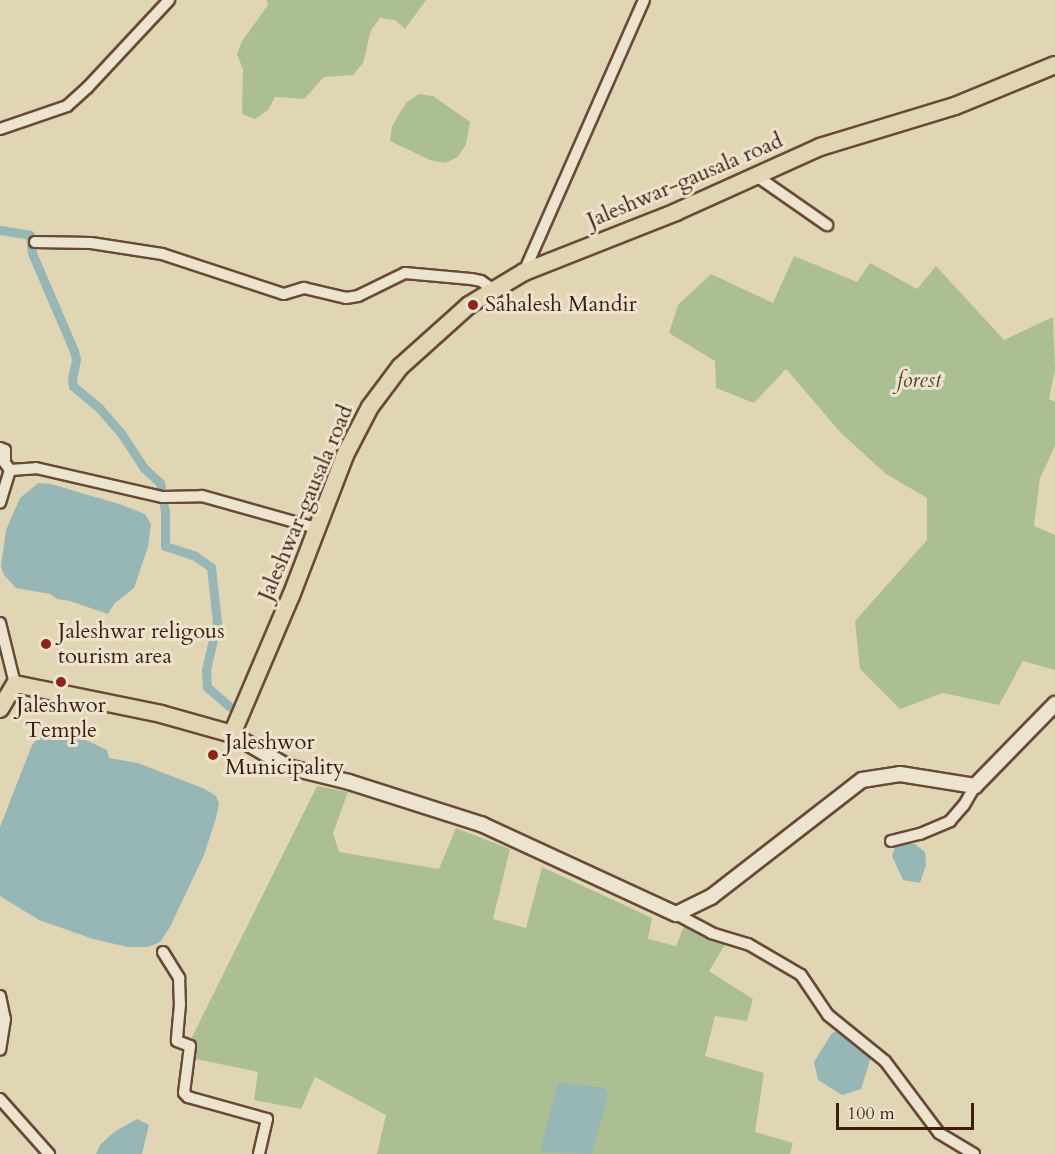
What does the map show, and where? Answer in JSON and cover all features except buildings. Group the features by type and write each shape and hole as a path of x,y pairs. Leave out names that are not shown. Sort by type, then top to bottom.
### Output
{"main road":[{"name":"Jaleshwar-gausala road","path":"232,734 291,596 345,455 370,407 400,367 469,305 524,272 676,212 820,147 955,106 1055,65"},
{"path":"0,709 15,684 161,714 232,734"}],"street":[{"path":"0,129 67,106 88,87 169,0"},
{"path":"524,272 644,0"},
{"path":"755,176 827,225"},
{"path":"35,242 91,243 162,254 284,294 304,288 346,298 358,296 405,273 471,279 481,281 494,290"},
{"path":"0,448 5,450 5,463 10,470"},
{"path":"10,470 36,468 163,497 202,496 316,528"},
{"path":"0,502 10,470"},
{"path":"0,623 15,684"},
{"path":"0,670 15,684"},
{"path":"891,841 920,834 950,821 964,805 975,786 1055,704"},
{"path":"232,734 288,767 349,782 482,825 676,914 711,933 748,944 801,975 828,1015 885,1061 939,1133 975,1154"},
{"path":"676,914 711,897 862,780 900,774 975,786"},
{"path":"163,952 179,978 180,1004 177,1041 190,1046 184,1093 188,1097 267,1119 259,1154"},
{"path":"0,996 5,1019 0,1050"},
{"path":"0,1099 49,1154"}],"green space":[{"path":"267,0 426,0 405,29 395,20 380,18 371,30 363,63 353,75 324,77 304,99 275,97 268,110 255,119 242,114 243,69 237,54 242,41 268,5"},
{"path":"419,94 433,96 470,122 466,144 458,157 445,163 430,160 390,141 392,127 399,114 407,102"},
{"name":"forest","path":"794,256 857,282 870,263 917,289 936,266 1004,340 1053,317 1055,370 1049,399 1055,402 1055,446 1040,478 1034,526 1055,535 1055,670 1023,661 999,705 943,693 900,709 860,669 855,621 927,540 927,498 886,474 841,433 786,369 754,403 716,388 715,361 669,333 678,305 711,274 773,303"},
{"path":"317,786 348,792 333,833 339,852 439,869 456,828 510,849 493,919 526,928 542,867 652,918 648,939 676,946 685,924 726,943 709,971 753,999 747,1021 715,1016 705,1056 764,1073 755,1132 793,1143 790,1154 377,1154 386,1115 315,1077 301,1109 254,1100 258,1072 196,1059 192,1037"}],"water":[{"path":"38,483 51,484 119,504 145,514 151,524 148,547 134,588 115,603 108,614 57,599 50,594 16,588 4,575 1,566 6,530 20,498"},
{"path":"63,729 107,750 109,758 138,763 205,789 216,796 219,804 204,855 170,927 160,942 148,947 128,947 93,939 39,920 0,896 0,827 32,745 46,730"},
{"path":"896,844 915,844 925,852 926,865 920,883 903,880 892,856"},
{"path":"842,1030 872,1054 861,1089 842,1095 818,1080 814,1062 832,1033"},
{"path":"558,1082 605,1088 608,1095 592,1154 543,1152 541,1147"},
{"path":"137,1119 149,1125 142,1154 96,1154 100,1145 114,1132"}],"waterway":[{"path":"0,230 30,235 32,253 74,351 76,359 73,386 100,409 121,433 144,468 160,483 165,511 165,546 195,556 211,567 217,622 206,670 207,687 230,707"}],"place":[{"name":"Sahalesh Mandir","path":"473,305"},
{"name":"Jaleshwar religous tourism area","path":"46,644"},
{"name":"Jaleshwor Temple","path":"61,682"},
{"name":"Jaleshwor Municipality","path":"213,755"}]}
